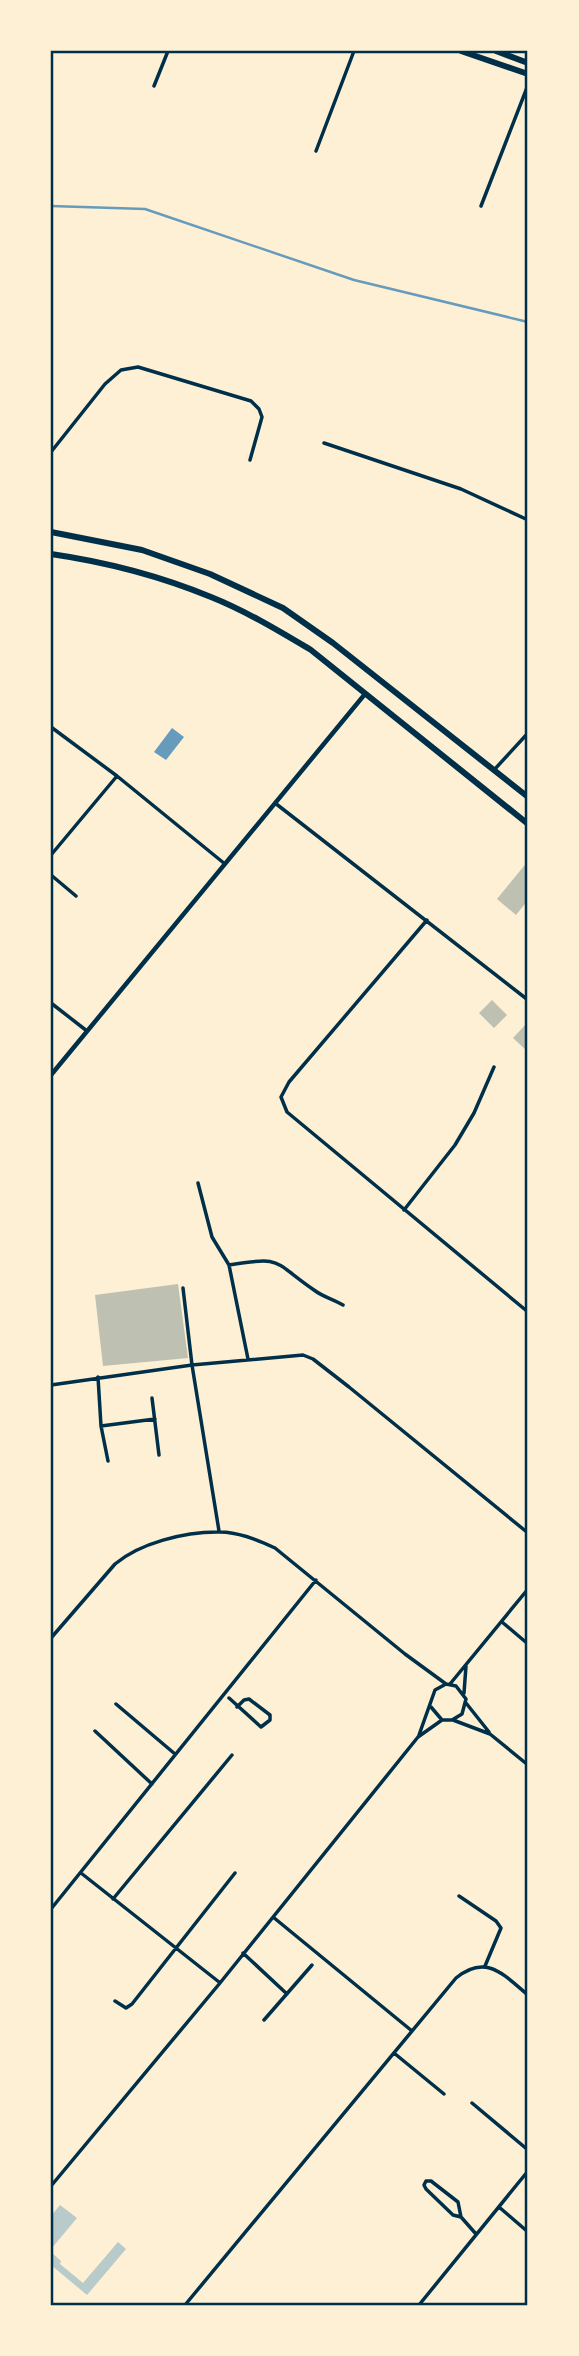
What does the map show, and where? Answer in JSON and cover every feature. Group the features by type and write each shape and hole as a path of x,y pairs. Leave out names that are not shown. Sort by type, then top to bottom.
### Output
{"main road":[{"path":"461,51 528,74"},
{"path":"496,51 528,63"},
{"path":"51,532 142,550 210,574 283,608 333,643 528,797"},
{"path":"51,554 87,559 143,573 213,597 311,650 528,824"}],"street":[{"path":"154,86 168,51"},
{"path":"316,151 354,51"},
{"path":"481,206 528,85"},
{"path":"51,452 105,384 121,370 138,367 251,401 262,416 250,460"},
{"path":"324,443 461,489 528,520"},
{"path":"51,1075 365,694"},
{"path":"51,727 117,776 225,864"},
{"path":"494,770 528,733"},
{"path":"51,855 117,776"},
{"path":"275,803 528,1000"},
{"path":"51,876 75,895"},
{"path":"427,920 289,1082 281,1097 287,1112 528,1312"},
{"path":"51,1003 87,1031"},
{"path":"404,1210 455,1145 474,1113 494,1067"},
{"path":"198,1183 212,1237 229,1265 248,1359"},
{"path":"229,1265 255,1261 278,1262 322,1296 332,1298 343,1305"},
{"path":"183,1288 192,1365 219,1531"},
{"path":"51,1385 248,1359 292,1355 313,1359 528,1533"},
{"path":"98,1377 101,1426 108,1461"},
{"path":"152,1398 159,1455"},
{"path":"101,1426 155,1419"},
{"path":"51,1638 115,1564 127,1554 173,1538 219,1531 253,1538 275,1548 405,1654 448,1684 461,1689 464,1694"},
{"path":"51,1909 316,1580"},
{"path":"51,2186 220,1983 418,1737 435,1690 448,1684 528,1589"},
{"path":"502,1622 528,1644"},
{"path":"466,1664 466,1703 491,1734 528,1765"},
{"path":"229,1698 237,1707 261,1727 270,1720 270,1716 249,1699 237,1707"},
{"path":"452,1720 462,1714 466,1703"},
{"path":"116,1704 175,1754"},
{"path":"431,1707 442,1720"},
{"path":"418,1737 442,1720 452,1720 491,1734"},
{"path":"95,1731 152,1783"},
{"path":"113,1899 232,1755"},
{"path":"81,1872 220,1983"},
{"path":"115,2001 121,2007 129,2007 235,1873"},
{"path":"459,1896 496,1921 501,1928 485,1966"},
{"path":"272,1917 412,2031"},
{"path":"243,1954 287,1994"},
{"path":"264,2020 312,1965"},
{"path":"185,2305 456,1978 464,1971 485,1966 495,1968 528,1995"},
{"path":"394,2053 444,2094"},
{"path":"472,2103 528,2150"},
{"path":"419,2305 528,2171"},
{"path":"461,2217 453,2215 426,2189 426,2181 431,2181 458,2202 461,2217 477,2234"},
{"path":"499,2207 528,2232"}],"shaded area":[{"path":"60,2205 77,2218 51,2249 51,2216"},
{"path":"118,2242 126,2249 87,2295 51,2265 51,2252 61,2261 60,2264 83,2283"}],"water":[{"path":"172,728 184,737 166,760 154,752"}],"building":[{"path":"528,861 528,900 516,915 497,899"},
{"path":"492,1000 507,1015 494,1028 479,1013"},
{"path":"528,1022 528,1052 513,1038"},
{"path":"178,1284 188,1358 103,1366 95,1295"}],"waterway":[{"path":"51,206 145,209 354,280 528,322"}]}
